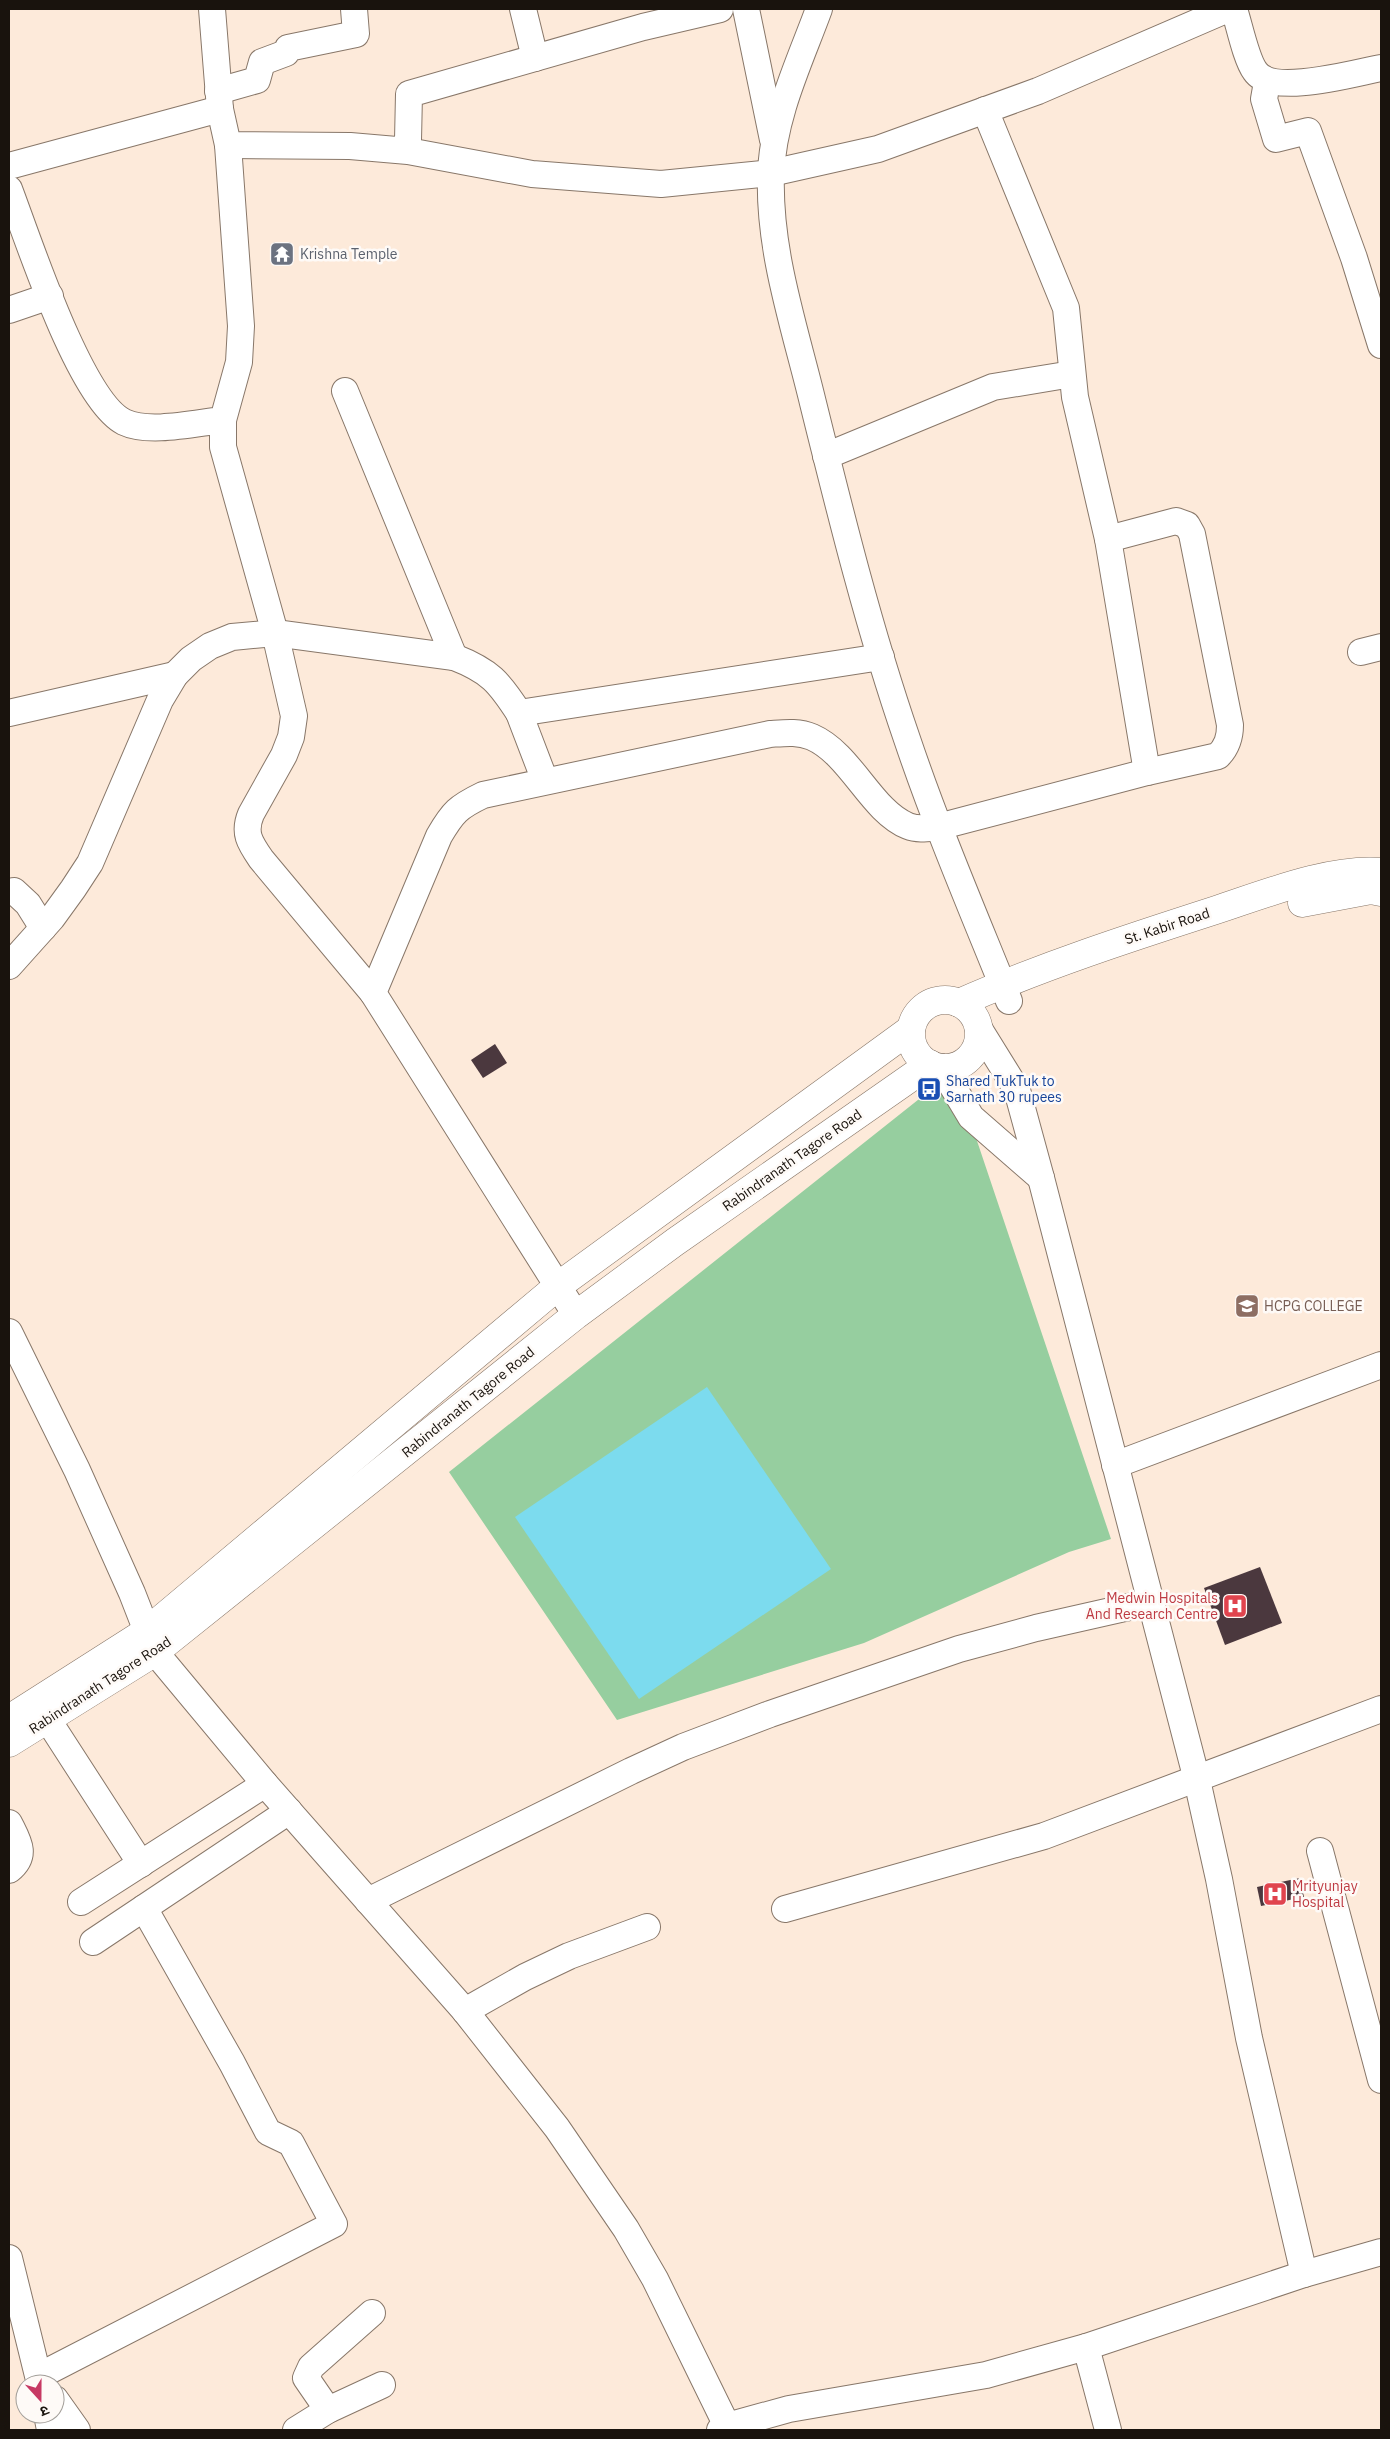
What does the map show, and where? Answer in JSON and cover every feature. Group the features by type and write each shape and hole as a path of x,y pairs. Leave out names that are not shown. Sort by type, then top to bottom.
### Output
{"main road":[{"name":"St. Kabir Road","path":"971,1016 1006,993 1048,984 1089,969 1276,910 1330,896 1379,879"},
{"name":"Rabindranath Tagore Road","path":"9,1719 151,1642 558,1286 911,1029 914,1019 928,1004 949,1000 971,1016 976,1048 962,1063 935,1066 675,1242 576,1315 151,1642 48,1720 9,1743"},
{"path":"911,1029 915,1050 922,1059 935,1066"}],"street":[{"path":"212,9 219,100 228,146 241,326 239,362 222,420 223,447 275,633 294,716 291,737 251,814 246,835 261,859 373,993 576,1315"},
{"path":"9,166 219,100 257,80 262,62 286,53 288,48 356,34 354,9"},
{"path":"523,9 534,58"},
{"path":"402,150 408,140 410,94 643,27 720,9"},
{"path":"746,9 773,144"},
{"path":"819,9 786,99 773,144 771,172 772,210 780,267 839,511 907,741 938,826 1006,993"},
{"path":"228,146 350,146 402,150 532,174 660,184 771,172 878,149 1038,91 1228,9"},
{"path":"1234,9 1255,72 1267,82 1286,84 1381,68"},
{"path":"1267,82 1264,99 1276,139 1308,131 1354,258 1381,344"},
{"path":"985,110 1066,308 1075,396 1108,539 1147,772"},
{"path":"9,189 50,296 85,374 111,414 126,423 151,428 222,420"},
{"path":"9,310 50,296"},
{"path":"826,456 993,387 1072,374"},
{"path":"345,391 454,657"},
{"path":"373,993 439,836 452,815 465,804 483,795 770,734 791,732 812,737 832,750 893,817 907,826 922,828 938,826 1147,772 1218,756 1225,749 1230,735 1230,725 1192,534 1187,525 1176,521 1108,539"},
{"path":"9,966 74,889 90,863 160,700 175,675 191,659 210,646 232,637 275,633 454,657 479,666 502,686 519,713 545,781"},
{"path":"519,713 881,657"},
{"path":"9,713 175,675"},
{"path":"9,892 14,891 28,904 43,928"},
{"path":"971,1016 1017,1090 1041,1178 1197,1780 1219,1879 1249,2038 1304,2274"},
{"path":"935,1066 971,1117 1041,1178"},
{"path":"10,1337 77,1470 132,1593 151,1642 265,1784 465,2011 557,2128 626,2229 655,2279 723,2428 789,2409 986,2375 1086,2347 1304,2274 1381,2252"},
{"path":"1115,1465 1381,1365"},
{"path":"368,1901 630,1771 683,1747 761,1717 960,1649 1036,1628 1151,1602"},
{"path":"785,1909 1044,1836 1197,1780 1381,1708"},
{"path":"48,1720 141,1864"},
{"path":"81,1902 265,1784"},
{"path":"93,1942 289,1811"},
{"path":"9,1823 22,1846 20,1858 9,1870"},
{"path":"1320,1851 1381,2080"},
{"path":"54,2374 334,2224 292,2143 268,2132 232,2063 144,1908"},
{"path":"465,2011 569,1956 647,1927"},
{"path":"9,2258 39,2374"},
{"path":"328,2410 306,2378 311,2367 372,2313"},
{"path":"1086,2347 1108,2430"},
{"path":"296,2430 328,2410 382,2385"},
{"path":"65,2413 77,2430"}],"green space":[{"path":"938,1084 973,1129 1111,1539 1069,1552 864,1643 617,1720 449,1472"}],"water":[{"path":"707,1387 831,1569 639,1699 515,1517"}],"building":[{"path":"495,1044 507,1063 483,1078 471,1060"},
{"path":"1260,1567 1282,1623 1225,1645 1204,1588"},
{"path":"1300,1878 1304,1897 1261,1906 1257,1887"}],"place":[{"name":"Krishna Temple","path":"282,254"},
{"name":"Shared TukTuk to Sarnath 30 rupees","path":"929,1089"},
{"name":"HCPG COLLEGE","path":"1247,1306"},
{"name":"Medwin Hospitals And Research Centre","path":"1235,1606"},
{"name":"Mrityunjay Hospital","path":"1275,1894"}]}
